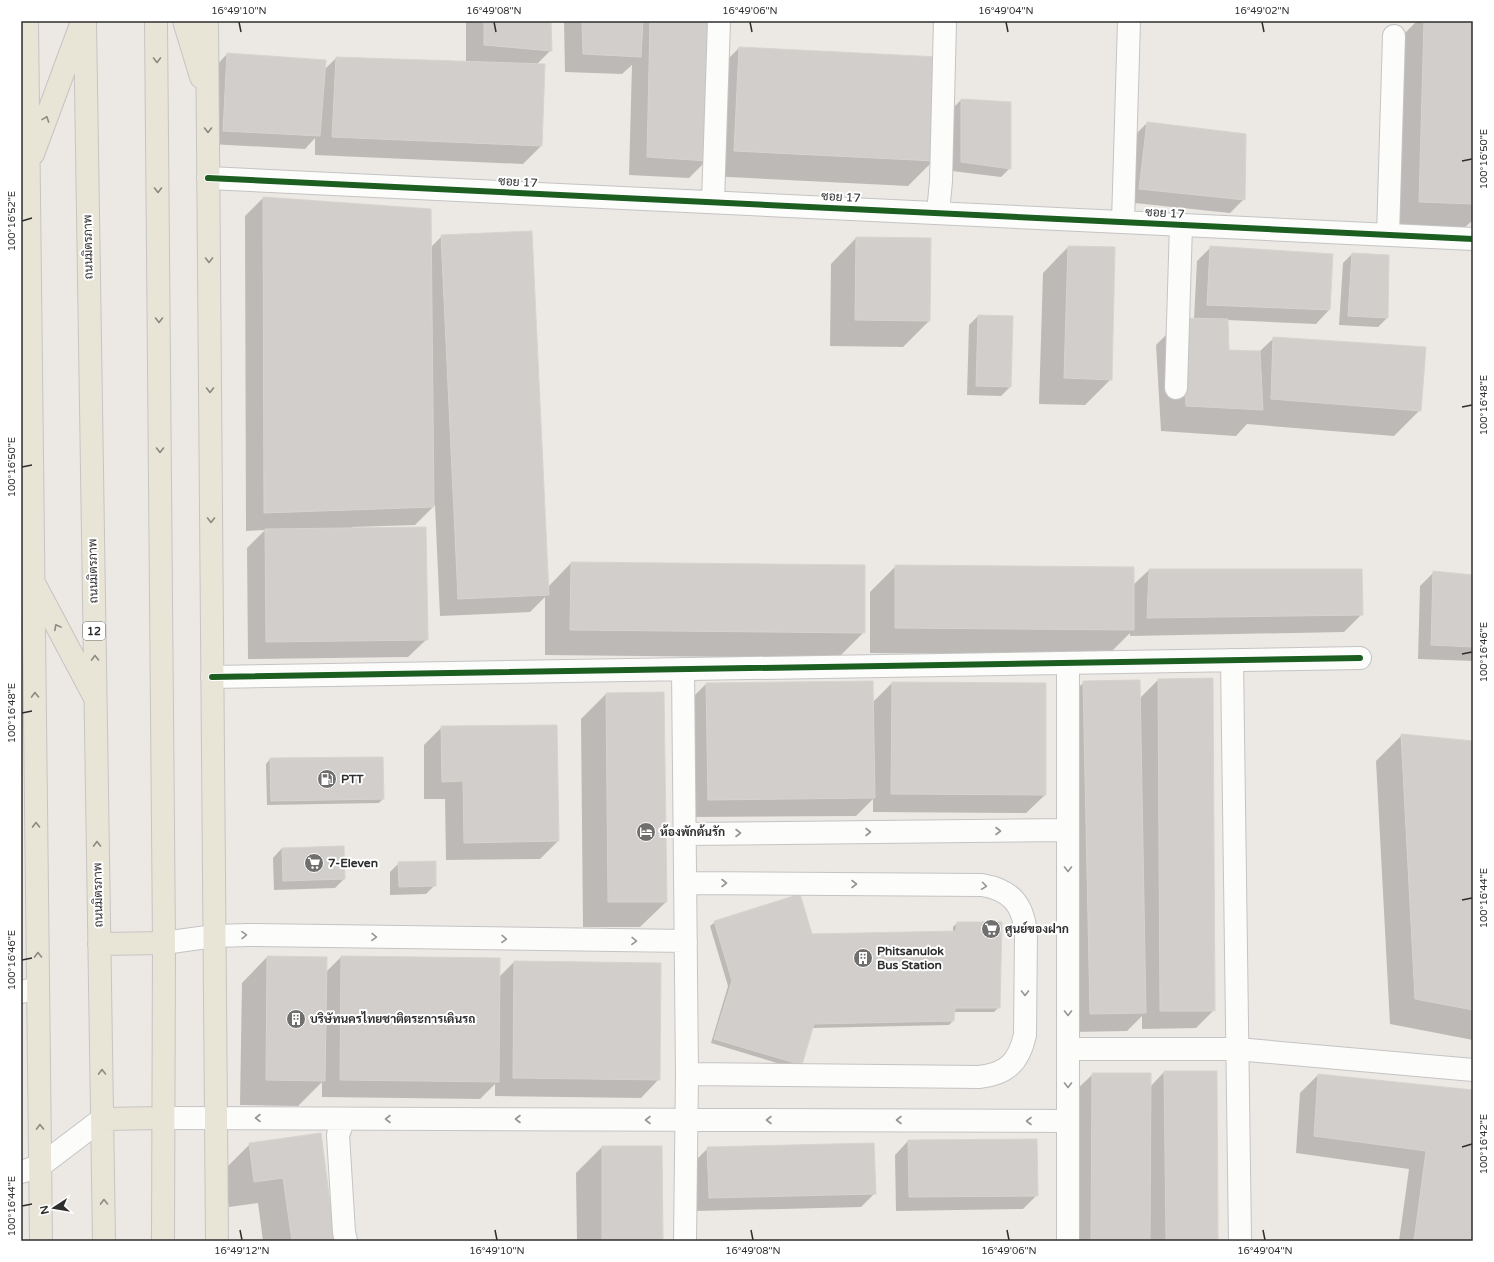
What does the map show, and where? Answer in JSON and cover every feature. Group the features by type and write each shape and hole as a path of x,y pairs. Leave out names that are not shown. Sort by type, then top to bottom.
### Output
{"main road":[{"path":"27,21 25,169 26,372 33,582 30,990 31,1169 41,1241"},
{"path":"25,169 83,21"},
{"name":"ถนนมิตรภาพ","path":"83,21 104,1241"},
{"path":"156,21 164,943 164,1241"},
{"path":"184,21 208,100"},
{"path":"207,21 217,1241"},
{"path":"33,582 95,699"},
{"path":"99,944 164,943"},
{"path":"102,1119 163,1118"}],"street":[{"path":"713,202 719,21"},
{"path":"938,213 941,181 945,21"},
{"path":"1123,222 1129,21"},
{"path":"1388,234 1394,36"},
{"name":"ซอย 17","path":"208,178 1473,239"},
{"path":"1176,388 1181,225"},
{"path":"212,676 1360,658"},
{"path":"1232,660 1240,1241"},
{"path":"1068,663 1068,1241"},
{"path":"684,669 687,1074 685,1241"},
{"path":"685,834 1068,830"},
{"path":"685,883 982,885 996,888 1009,894 1018,905 1024,919 1026,933 1025,1035 1022,1048 1015,1060 1005,1070 993,1075 979,1077 687,1074"},
{"path":"164,943 214,936 248,935 686,941"},
{"path":"1068,1049 1237,1049 1473,1070"},
{"path":"163,1118 1068,1121"},
{"path":"31,1169 102,1119"},
{"path":"344,1119 338,1135 344,1232 346,1241"}],"building":[{"path":"484,21 551,21 552,51 484,45"},
{"path":"582,21 643,21 641,57 583,54"},
{"path":"650,21 711,21 708,161 647,157"},
{"path":"1424,21 1473,21 1473,204 1419,202"},
{"path":"739,47 939,57 935,161 734,151"},
{"path":"227,53 326,60 320,136 223,131"},
{"path":"336,57 545,64 542,146 332,137"},
{"path":"961,99 1011,102 1011,169 961,162"},
{"path":"1147,122 1246,134 1245,200 1139,189"},
{"path":"263,197 431,209 434,507 264,513"},
{"path":"532,231 549,595 458,599 441,235"},
{"path":"856,237 931,238 930,321 855,320"},
{"path":"1068,246 1115,247 1112,380 1064,378"},
{"path":"1210,246 1333,254 1330,310 1207,305"},
{"path":"1352,253 1389,255 1388,318 1348,316"},
{"path":"978,315 1013,316 1011,387 976,386"},
{"path":"1182,318 1228,319 1229,350 1260,351 1263,410 1186,406"},
{"path":"1273,337 1426,347 1421,411 1271,399"},
{"path":"426,527 428,640 266,642 265,529"},
{"path":"571,562 865,565 865,633 570,630"},
{"path":"895,565 1134,567 1134,630 895,628"},
{"path":"1149,569 1362,569 1363,615 1147,618"},
{"path":"1433,571 1473,575 1473,647 1431,645"},
{"path":"1213,678 1215,1011 1160,1011 1158,679"},
{"path":"1140,680 1146,1013 1090,1014 1083,681"},
{"path":"873,681 875,798 708,800 706,683"},
{"path":"892,682 1046,683 1046,795 891,794"},
{"path":"664,692 667,902 608,902 606,693"},
{"path":"557,725 559,841 464,843 463,781 442,782 441,726"},
{"path":"1401,734 1473,741 1473,1010 1415,999"},
{"name":"PTT","path":"383,757 384,799 271,801 270,758"},
{"name":"7-Eleven","path":"344,846 345,879 283,881 282,848"},
{"path":"436,861 436,886 399,887 398,862"},
{"name":"Phitsanulok Bus Station","path":"800,894 812,934 956,931 957,922 1002,922 1000,1008 955,1008 954,1021 814,1024 802,1065 714,1039 732,981 714,921"},
{"name":"บริษัทนครไทยชาติตระการเดินรถ","path":"267,956 327,957 325,1081 266,1080"},
{"path":"341,956 500,958 499,1082 340,1080"},
{"path":"514,961 661,963 660,1080 513,1078"},
{"path":"1164,1071 1217,1071 1218,1241 1166,1241"},
{"path":"1092,1073 1151,1073 1150,1241 1091,1241"},
{"path":"1318,1074 1473,1090 1473,1241 1414,1241 1426,1151 1314,1136"},
{"path":"321,1133 335,1241 292,1241 283,1178 254,1182 249,1143"},
{"path":"1037,1139 1038,1196 909,1197 908,1140"},
{"path":"874,1143 876,1194 709,1198 707,1147"},
{"path":"602,1146 662,1146 663,1241 602,1241"}],"cycle path":[{"path":"208,178 1473,239"},
{"path":"212,677 1360,658"}],"place":[{"name":"PTT","path":"327,779"},
{"name":"ห้องพักต้นรัก","path":"646,832"},
{"name":"7-Eleven","path":"314,863"},
{"name":"ศูนย์ของฝาก","path":"991,929"},
{"name":"Phitsanulok Bus Station","path":"863,958"},
{"name":"บริษัทนครไทยชาติตระการเดินรถ","path":"296,1019"}]}
